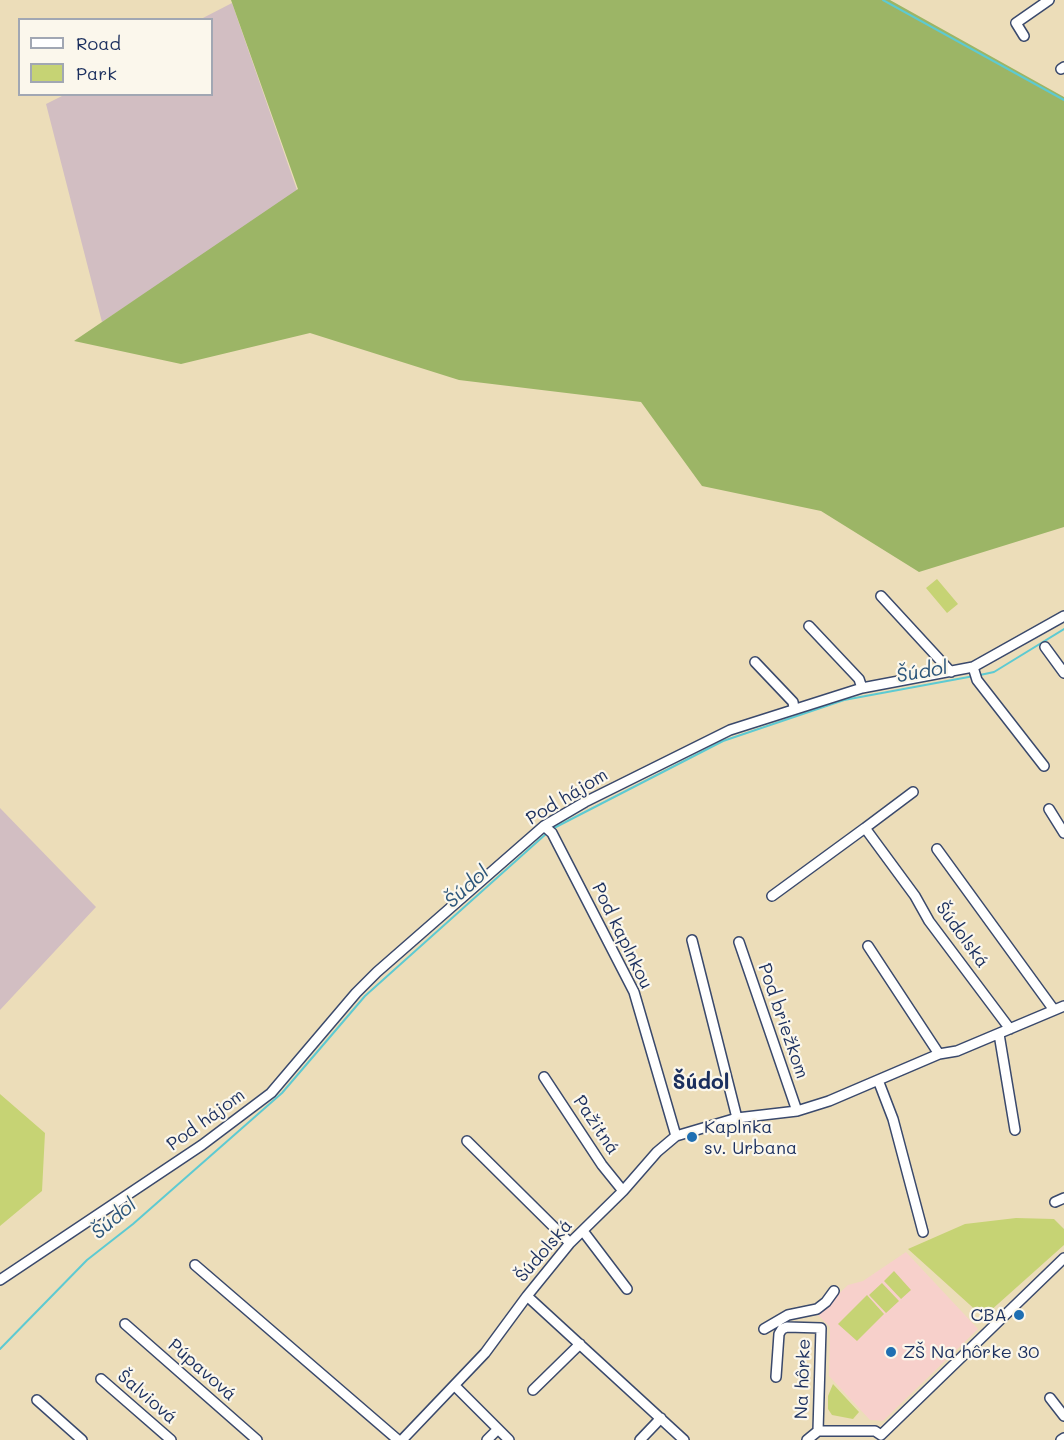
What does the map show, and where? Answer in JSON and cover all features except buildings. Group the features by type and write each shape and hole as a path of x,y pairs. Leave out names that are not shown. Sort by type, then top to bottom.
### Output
{"street":[{"path":"1024,36 1016,23 1049,0"},
{"path":"881,596 951,672"},
{"name":"Pod hájom","path":"0,1280 202,1145 272,1093 356,993 377,972 548,829 585,802 730,730 795,708 862,688 951,672 974,673 1064,616"},
{"path":"809,626 859,679 862,688"},
{"path":"1045,647 1064,673"},
{"path":"755,662 793,702 795,708"},
{"path":"974,673 1044,766"},
{"path":"772,896 913,792"},
{"path":"1049,809 1064,833"},
{"name":"Šúdolská","path":"864,828 915,896 929,921 1010,1029"},
{"name":"Pod kaplnkou","path":"548,829 634,992 676,1136"},
{"name":"Šúdolská","path":"937,849 1053,1010"},
{"path":"692,940 737,1118"},
{"name":"Pod briežkom","path":"739,942 796,1111"},
{"path":"868,946 939,1054"},
{"name":"Šúdolská","path":"400,1440 485,1353 526,1296 570,1243 623,1191 657,1152 676,1136 737,1118 796,1111 830,1101 939,1054 957,1052 1064,1006"},
{"path":"999,1034 1015,1130"},
{"name":"Pažitná","path":"544,1077 602,1165 623,1191"},
{"path":"878,1080 893,1119 923,1233"},
{"path":"467,1141 570,1243"},
{"path":"583,1231 627,1289"},
{"name":"Na hôrke","path":"807,1440 818,1431 875,1431 883,1438 1064,1258"},
{"path":"195,1264 400,1440"},
{"path":"776,1377 780,1325 788,1315 817,1309 834,1291"},
{"path":"526,1296 684,1440"},
{"name":"Púpavová","path":"125,1324 257,1440"},
{"path":"764,1329 780,1325"},
{"name":"Na hôrke","path":"780,1325 821,1328 818,1431"},
{"path":"533,1390 580,1344"},
{"name":"Šalviová","path":"101,1379 171,1440"},
{"path":"455,1386 509,1440"},
{"path":"1050,1398 1064,1416"},
{"path":"37,1400 82,1440"},
{"path":"640,1440 661,1418"},
{"path":"488,1440 498,1429"}],"shaded area":[{"path":"232,3 298,193 102,322 46,104 62,96 213,96 213,18 203,18"},
{"path":"0,808 96,907 0,1010"},
{"name":"ZŠ Na hôrke 30","path":"906,1252 978,1329 883,1421 870,1420 829,1376 830,1327 817,1314 848,1285 863,1281"}],"green space":[{"path":"231,0 890,0 1064,97 1064,527 919,572 821,511 702,486 641,402 459,380 310,333 181,364 74,341 298,189"},
{"path":"937,579 958,604 947,613 926,588"},
{"path":"0,1094 45,1133 42,1191 0,1226"},
{"path":"1016,1218 1054,1219 1064,1229 1064,1245 984,1314 980,1314 908,1249 965,1224"},
{"path":"894,1271 911,1290 901,1299 884,1281"},
{"path":"882,1283 899,1301 886,1313 869,1295"},
{"path":"867,1295 884,1314 857,1341 838,1324"},
{"path":"833,1384 859,1412 853,1419 832,1415 828,1409 828,1396"}],"waterway":[{"path":"883,0 1064,100"},
{"name":"Šúdol","path":"980,675 994,672 1064,629"},
{"name":"Šúdol","path":"552,829 723,741 844,700 974,676"},
{"name":"Šúdol","path":"0,1349 87,1260 133,1224 282,1093 365,996 547,833"}],"place":[{"name":"Kaplnka sv. Urbana","path":"692,1137"},
{"name":"CBA","path":"1019,1315"},
{"name":"ZŠ Na hôrke 30","path":"891,1352"}],"district":[{"name":"Šúdol","path":"701,1083"}]}
